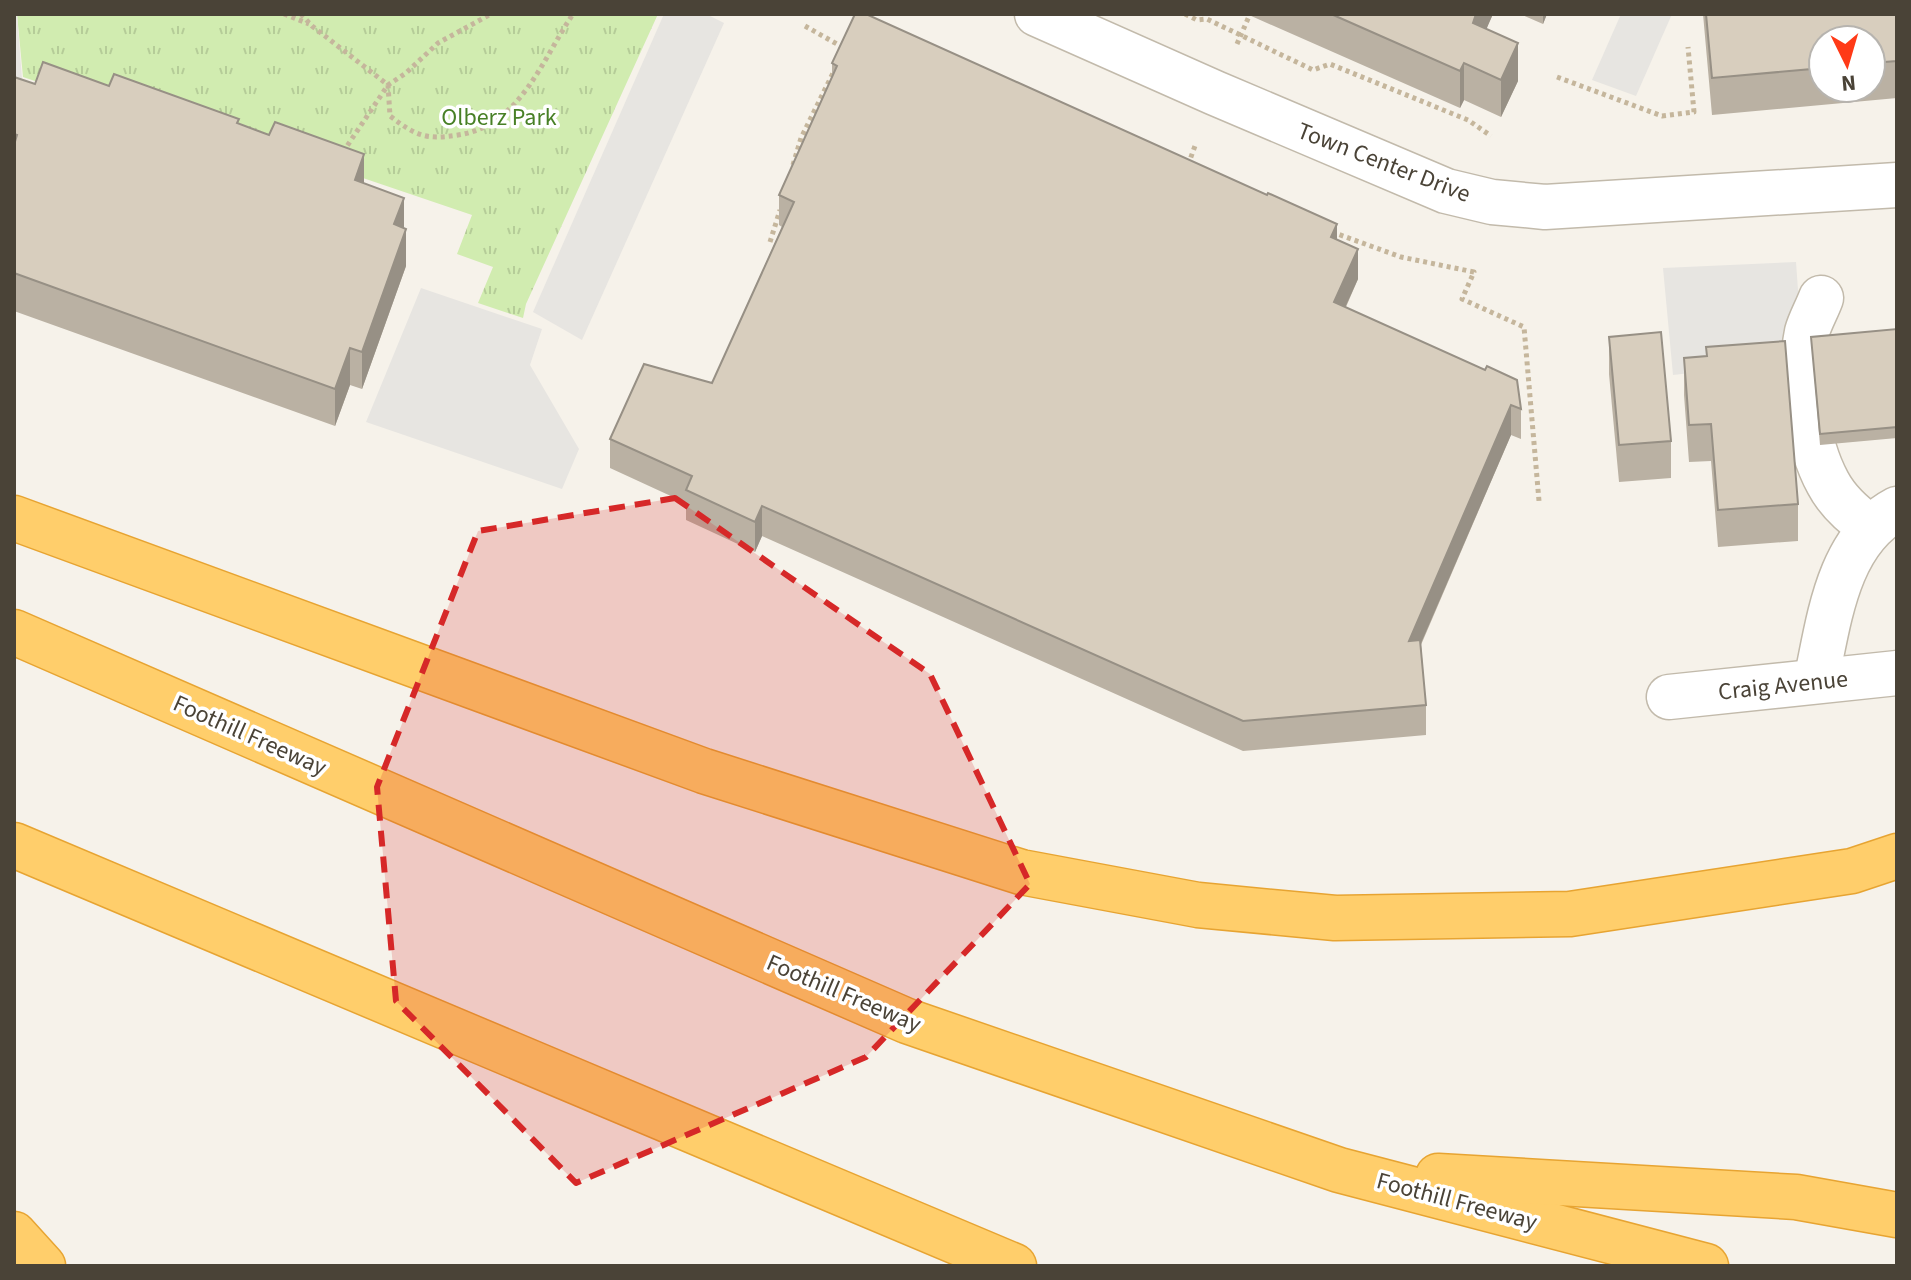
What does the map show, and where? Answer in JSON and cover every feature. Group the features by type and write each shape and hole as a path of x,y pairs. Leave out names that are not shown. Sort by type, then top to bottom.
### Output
{"highway":[{"path":"14,518 704,771 1021,872 1198,905 1335,918 1570,914 1852,871 1897,856"},
{"name":"Foothill Freeway","path":"14,632 907,1021 1339,1170 1706,1266"},
{"path":"14,845 1014,1266"},
{"path":"1339,1170 1796,1197 1897,1215"},
{"path":"14,1234 43,1266"}],"street":[{"name":"Town Center Drive","path":"1037,14 1446,191 1492,202 1545,207 1897,185"},
{"path":"1816,681 1834,603 1848,562 1883,518 1848,511 1827,482 1817,453 1806,407 1803,369 1807,330 1821,298"},
{"name":"Craig Avenue","path":"1669,697 1897,673"}],"path":[{"path":"284,14 312,26"},
{"path":"301,14 388,85 390,116 413,134 437,139 476,132 497,120 537,75 573,14"},
{"path":"335,165 388,85 438,43 491,14"},
{"path":"1185,14 1197,20 1207,19 1313,70 1330,64 1468,120 1491,136"},
{"path":"1237,44 1250,14"},
{"path":"805,26 845,49"},
{"path":"792,168 801,138 852,36"},
{"path":"1557,77 1662,116 1694,112 1688,47"},
{"path":"1175,160 1188,166 1195,146"},
{"path":"770,242 783,197"},
{"path":"1331,231 1401,257 1474,272 1462,299 1524,327 1539,501"}],"highlighted area":[{"path":"675,498 930,674 1030,884 866,1057 576,1183 396,1001 377,787 478,531"}],"green space":[{"name":"Olberz Park","path":"17,14 658,14 526,304 523,318 478,303 493,267 457,254 472,215 301,157 252,154 23,77"}],"shaded area":[{"path":"14,14 17,14 24,105 14,105"},
{"path":"664,14 706,14 724,23 582,340 533,312"},
{"path":"1621,14 1672,14 1636,96 1592,80"},
{"path":"1796,262 1803,360 1673,375 1663,268"},
{"path":"421,288 542,329 530,365 579,449 562,489 366,422"}],"building":[{"path":"855,14 866,14 1337,224 1331,237 1358,249 1334,302 1485,370 1487,366 1517,380 1521,409 1511,405 1409,641 1420,640 1426,705 1243,721 762,506 755,522 686,490 692,476 610,439 644,364 712,383 794,202 779,195 837,66 832,63"},
{"path":"1331,14 1476,14 1473,23 1518,43 1501,80 1464,63 1460,71"},
{"path":"1706,14 1897,14 1897,61 1887,62 1887,24 1807,24 1807,69 1712,78"},
{"path":"43,62 109,86 114,74 239,119 237,123 269,135 275,122 364,154 355,180 404,198 394,224 406,229 362,352 350,348 335,389 14,273 14,145 17,135 14,134 14,77 35,84"},
{"path":"1897,329 1897,427 1820,434 1811,337"},
{"path":"1661,332 1671,441 1619,445 1609,337"},
{"path":"1785,341 1798,504 1718,510 1711,424 1689,425 1684,358 1707,356 1706,347"}]}
